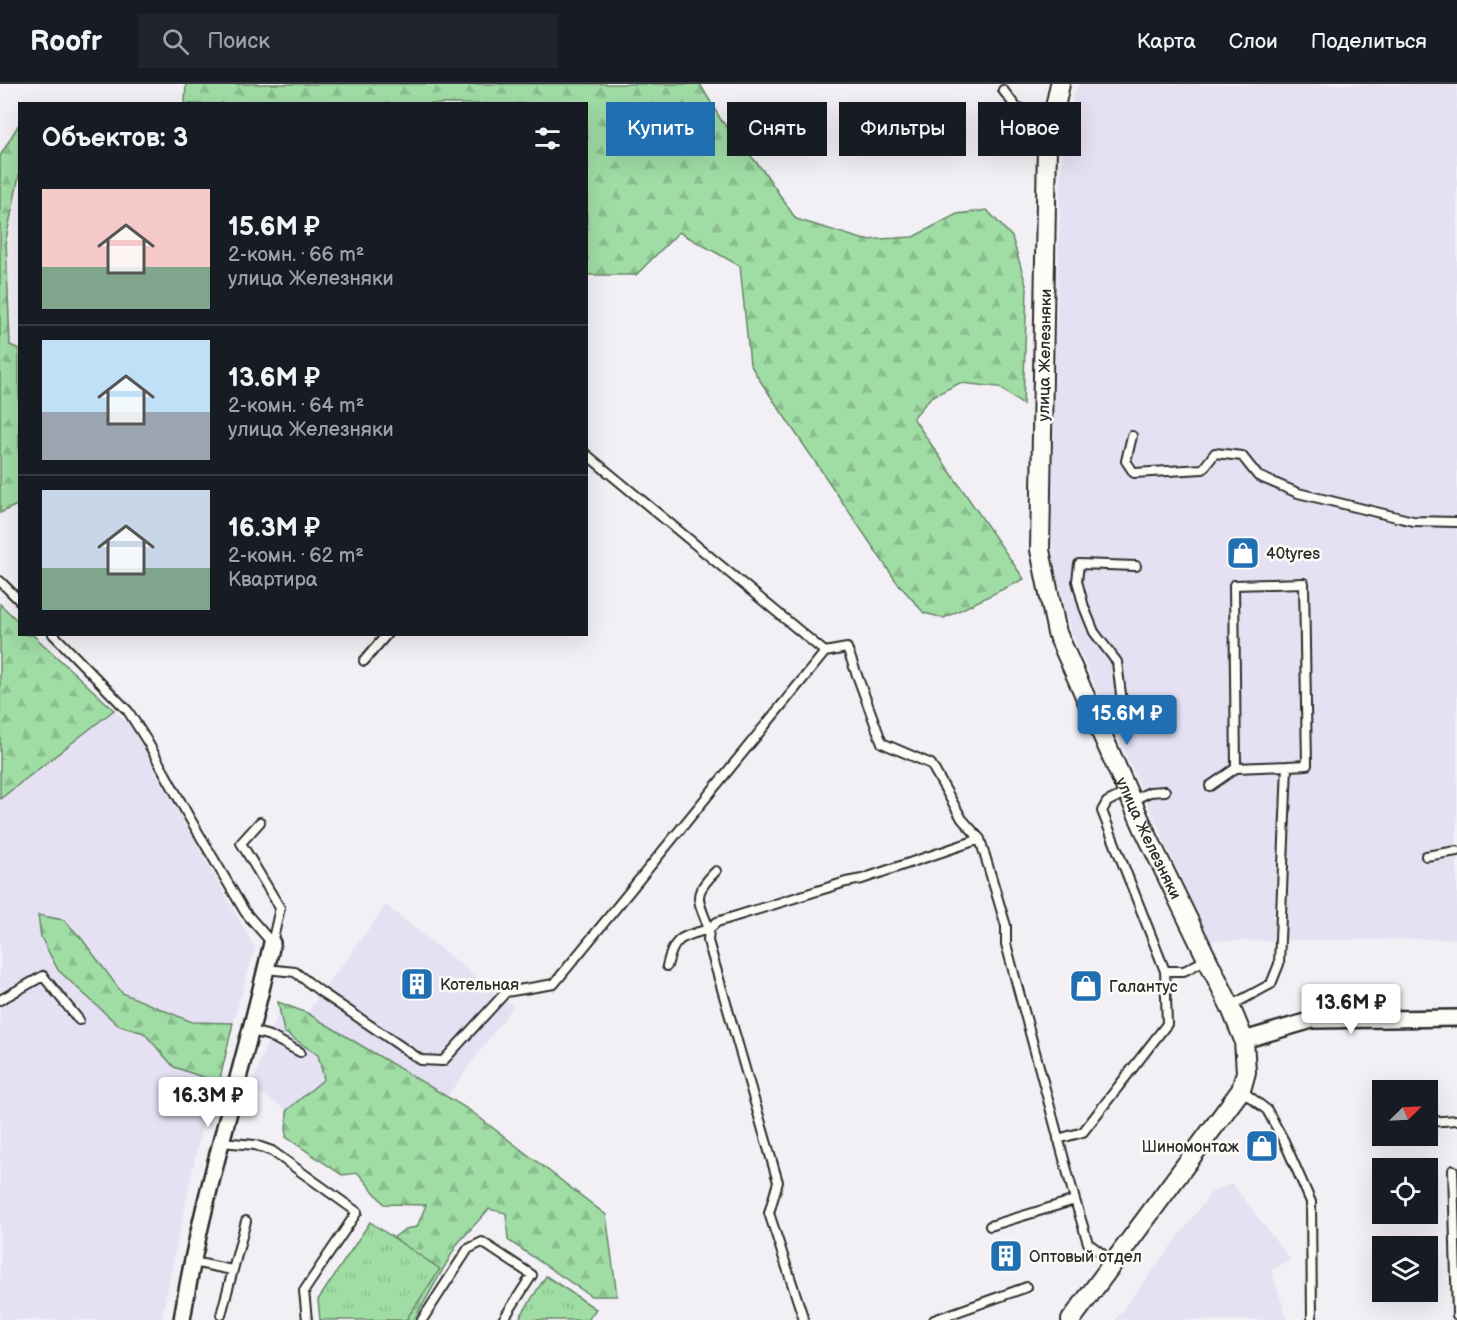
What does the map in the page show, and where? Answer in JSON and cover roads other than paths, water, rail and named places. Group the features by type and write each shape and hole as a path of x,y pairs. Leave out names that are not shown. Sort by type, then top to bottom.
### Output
{"street":[{"name":"улица Железняки","path":"1056,102 1060,84"},
{"name":"улица Железняки","path":"1047,156 1040,550 1057,633 1129,797 1230,1006 1244,1040 1246,1072 1241,1090 1071,1320"},
{"path":"183,1320 192,1262 221,1142 252,1031 272,943"},
{"path":"1244,1040 1312,1020 1457,1018"}],"lane":[{"path":"1003,90 1012,102"},
{"path":"1132,436 1126,461 1134,473 1203,469 1215,453 1242,456 1258,477 1298,493 1413,521 1457,522"},
{"path":"588,456 825,652"},
{"path":"1100,731 1124,719 1117,662 1094,632 1084,607 1077,581 1079,564 1136,566"},
{"path":"0,581 18,599"},
{"path":"1210,786 1236,768 1307,765 1305,583 1234,585 1236,768"},
{"path":"55,636 128,711 245,912 272,943"},
{"path":"364,661 385,636"},
{"path":"266,969 295,972 421,1060 443,1061 506,992 554,984 825,652 847,648 882,743 931,764 962,819 980,839 1006,926 1005,944 1088,1243 1113,1262"},
{"path":"1230,1006 1271,984 1279,964 1287,766"},
{"path":"1058,1139 1083,1132 1167,1024 1165,971 1102,811 1107,802 1150,792 1165,792"},
{"path":"260,822 240,843 280,908 272,943"},
{"path":"668,966 671,950 682,937 710,929 717,922 862,879 980,839"},
{"path":"1426,856 1457,851"},
{"path":"716,871 701,886 699,900 710,929 708,941 778,1182 769,1213 804,1320"},
{"path":"1165,971 1184,971 1207,959"},
{"path":"0,1000 43,976 79,1020"},
{"path":"252,1031 270,1036 300,1052"},
{"path":"1241,1090 1267,1110 1284,1141 1311,1202 1312,1320"},
{"path":"1438,1121 1457,1120"},
{"path":"221,1142 255,1145 272,1151 357,1212 304,1292 307,1320"},
{"path":"1453,1170 1457,1316"},
{"path":"990,1226 1075,1200"},
{"path":"221,1315 246,1221"},
{"path":"422,1320 468,1249 482,1242 532,1275 503,1320"},
{"path":"192,1262 232,1270"},
{"path":"934,1320 1027,1287"}],"place":[{"name":"40tyres","path":"1243,553"},
{"name":"Котельная","path":"417,984"},
{"name":"Галантус","path":"1086,986"},
{"name":"Шиномонтаж","path":"1262,1146"},
{"name":"Оптовый отдел","path":"1006,1256"}]}
